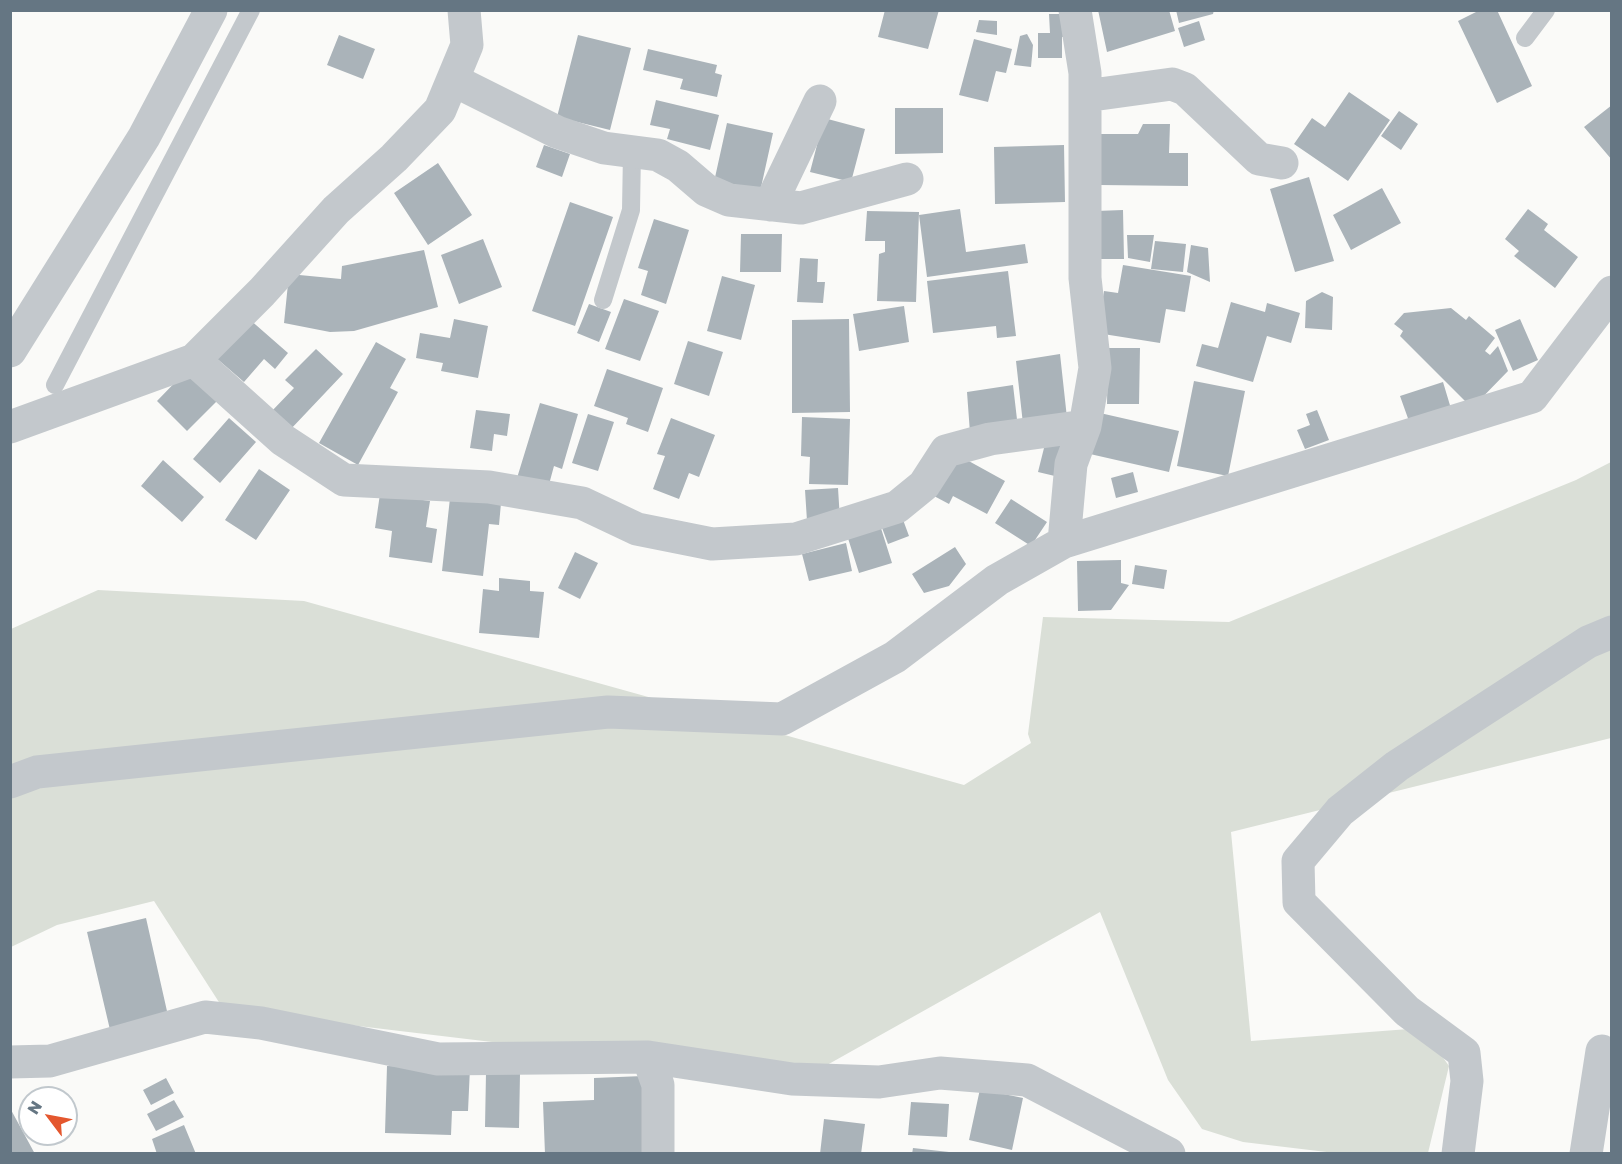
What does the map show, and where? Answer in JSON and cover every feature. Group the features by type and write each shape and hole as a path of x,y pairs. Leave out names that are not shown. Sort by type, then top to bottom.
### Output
{"street":[{"path":"10,351 144,137 211,10"},
{"path":"10,427 194,360 262,292 336,210 394,158 440,110 466,45 464,10"},
{"path":"1064,542 1071,464 1086,426 1095,368 1084,278 1085,73 1075,10"},
{"path":"453,80 556,132 604,148 658,155 678,166 706,190 729,200 801,208 907,179"},
{"path":"1085,96 1172,84 1185,89 1259,159 1282,163"},
{"path":"770,205 820,101"},
{"path":"10,782 37,772 608,712 782,719 895,657 997,580 1064,542 1532,397 1611,292"},
{"path":"194,360 283,440 344,480 489,487 582,503 637,529 712,544 796,539 897,507 924,485 946,451 990,439 1086,426"},
{"path":"1458,1154 1467,1081 1464,1053 1407,1011 1299,902 1298,861 1340,811 1397,766 1579,648 1611,632"},
{"path":"10,1062 50,1061 205,1017 261,1023 438,1059 648,1057 792,1079 879,1082 940,1073 1027,1080 1169,1154"},
{"path":"1586,1154 1602,1051"},
{"path":"648,1057 658,1085 658,1154"}],"lane":[{"path":"55,385 252,10"},
{"path":"1525,38 1546,10"},
{"path":"603,300 631,210 632,152"}],"shaded area":[{"path":"1611,462 1611,738 1231,832 1251,1041 1422,1028 1449,1066 1428,1153 1335,1153 1243,1142 1202,1129 1168,1080 1100,912 802,1079 224,1010 154,901 57,925 11,947 11,629 98,590 304,601 964,785 1031,743 1028,734 1043,617 1229,622 1576,480"}],"building":[{"path":"885,10 939,10 928,49 878,37"},
{"path":"1098,10 1169,10 1175,31 1107,52"},
{"path":"1176,10 1214,10 1213,14 1179,23"},
{"path":"1480,10 1497,10 1532,86 1497,103 1458,21"},
{"path":"1049,14 1070,14 1071,36 1062,37 1062,58 1038,58 1038,33 1050,33"},
{"path":"979,20 997,21 997,35 976,32"},
{"path":"1199,21 1205,40 1184,47 1178,28"},
{"path":"1027,34 1033,45 1031,67 1014,65 1020,36"},
{"path":"339,35 375,49 363,79 327,65"},
{"path":"578,35 631,48 610,130 557,117"},
{"path":"974,39 1012,49 1006,73 996,71 988,102 959,95"},
{"path":"648,49 717,65 715,73 722,75 717,97 680,89 683,79 643,70"},
{"path":"1349,92 1390,120 1348,181 1294,144 1312,118 1325,127"},
{"path":"656,100 719,115 710,150 667,139 670,129 650,125"},
{"path":"1612,105 1612,160 1584,127"},
{"path":"895,108 943,108 943,153 895,154"},
{"path":"1399,111 1418,124 1401,150 1381,136"},
{"path":"824,118 865,129 851,182 810,172"},
{"path":"727,123 773,133 760,192 714,182"},
{"path":"1143,124 1170,124 1169,153 1188,153 1188,186 1100,185 1101,134 1138,134"},
{"path":"544,145 570,154 562,177 536,167"},
{"path":"1064,145 1065,202 995,204 994,147"},
{"path":"438,163 472,215 428,245 394,193"},
{"path":"1309,177 1334,261 1295,272 1270,189"},
{"path":"1382,188 1401,223 1351,250 1333,215"},
{"path":"570,202 613,217 575,326 532,311"},
{"path":"960,209 966,252 1025,244 1028,263 927,277 919,215"},
{"path":"1528,209 1548,224 1544,230 1578,257 1555,288 1514,256 1519,251 1505,239"},
{"path":"1123,210 1124,259 1097,259 1096,211"},
{"path":"867,211 919,212 916,302 877,301 879,254 885,252 885,241 865,241"},
{"path":"654,219 689,230 666,304 641,295 648,271 638,268"},
{"path":"741,234 782,234 781,272 740,272"},
{"path":"1127,235 1154,235 1150,262 1128,258"},
{"path":"483,239 502,287 459,304 441,255"},
{"path":"1155,241 1186,244 1183,272 1151,269"},
{"path":"1191,245 1208,248 1210,282 1187,272"},
{"path":"424,250 438,307 354,331 330,332 284,323 289,274 341,279 342,266"},
{"path":"800,258 818,259 817,282 825,282 823,303 797,302"},
{"path":"1123,265 1191,276 1185,312 1166,309 1160,343 1097,333 1104,291 1118,293"},
{"path":"1008,271 1016,336 997,338 996,326 933,333 927,281"},
{"path":"722,276 755,285 741,340 707,331"},
{"path":"1322,292 1333,297 1332,330 1305,328 1306,301"},
{"path":"624,299 659,311 640,361 605,349"},
{"path":"1231,302 1265,312 1267,303 1300,313 1291,343 1267,336 1253,382 1196,366 1202,344 1218,348"},
{"path":"589,304 611,312 599,342 577,333"},
{"path":"904,306 909,342 859,351 853,314"},
{"path":"1451,308 1466,320 1469,316 1495,338 1485,351 1490,355 1498,346 1508,371 1472,408 1400,336 1403,331 1394,324 1404,313"},
{"path":"248,318 288,353 275,369 264,359 244,382 215,357"},
{"path":"454,319 488,326 478,378 441,371 443,363 416,358 420,333 450,338"},
{"path":"849,319 850,412 792,413 792,320"},
{"path":"1520,319 1538,360 1513,371 1495,330"},
{"path":"688,341 723,352 709,396 674,384"},
{"path":"376,342 406,359 390,388 398,392 358,465 319,443"},
{"path":"1108,348 1140,348 1139,404 1107,404"},
{"path":"316,349 343,374 289,431 270,413 294,388 285,380"},
{"path":"1060,354 1067,418 1023,424 1016,361"},
{"path":"607,369 663,388 648,432 626,424 628,418 594,406"},
{"path":"186,371 217,401 187,431 157,401"},
{"path":"1194,381 1245,391 1228,476 1177,466"},
{"path":"1443,382 1452,412 1410,424 1400,396"},
{"path":"1013,385 1018,428 970,433 967,392"},
{"path":"540,403 578,414 562,469 554,466 548,488 517,478"},
{"path":"476,410 510,414 507,436 494,434 492,451 470,448"},
{"path":"1317,410 1329,440 1305,449 1297,430 1310,425 1306,414"},
{"path":"1100,413 1179,431 1169,472 1090,454"},
{"path":"588,414 614,422 598,471 572,463"},
{"path":"802,417 850,419 848,485 809,484 810,457 801,456"},
{"path":"229,418 256,442 220,483 193,459"},
{"path":"671,418 715,435 699,477 689,473 679,499 653,489 665,456 657,454"},
{"path":"1066,443 1059,477 1038,472 1045,444"},
{"path":"956,454 1005,481 987,514 953,496 949,504 934,496"},
{"path":"163,460 204,497 182,522 141,486"},
{"path":"259,469 290,490 256,540 225,520"},
{"path":"1133,472 1138,492 1116,498 1111,478"},
{"path":"838,488 840,520 807,521 805,490"},
{"path":"380,494 430,501 426,527 437,529 432,563 389,557 392,531 375,528"},
{"path":"450,498 501,503 499,525 489,524 483,576 442,571"},
{"path":"1011,499 1047,522 1031,546 995,523"},
{"path":"902,517 909,536 888,544 881,525"},
{"path":"879,522 892,563 859,573 846,532"},
{"path":"846,543 852,571 809,581 802,554"},
{"path":"955,547 966,564 949,586 924,593 912,574"},
{"path":"575,552 598,563 580,599 558,588"},
{"path":"1121,560 1121,583 1129,585 1111,610 1078,611 1077,561"},
{"path":"1135,565 1167,570 1164,589 1132,584"},
{"path":"499,578 530,581 530,591 544,592 539,638 479,633 483,589 499,591"},
{"path":"146,918 169,1020 111,1034 87,932"},
{"path":"387,1066 470,1068 468,1111 452,1111 451,1135 385,1133"},
{"path":"486,1073 520,1074 519,1128 485,1127"},
{"path":"643,1076 645,1154 545,1154 543,1102 594,1100 594,1078"},
{"path":"166,1078 174,1093 151,1105 143,1090"},
{"path":"980,1089 1023,1098 1012,1150 969,1140"},
{"path":"174,1100 184,1117 156,1131 147,1114"},
{"path":"911,1102 949,1104 947,1137 908,1135"},
{"path":"10,1108 18,1123 18,1146 31,1146 35,1154 10,1154"},
{"path":"824,1119 865,1124 861,1154 820,1154"},
{"path":"184,1125 196,1154 157,1154 152,1139"},
{"path":"913,1148 949,1152 949,1154 912,1154"}]}
